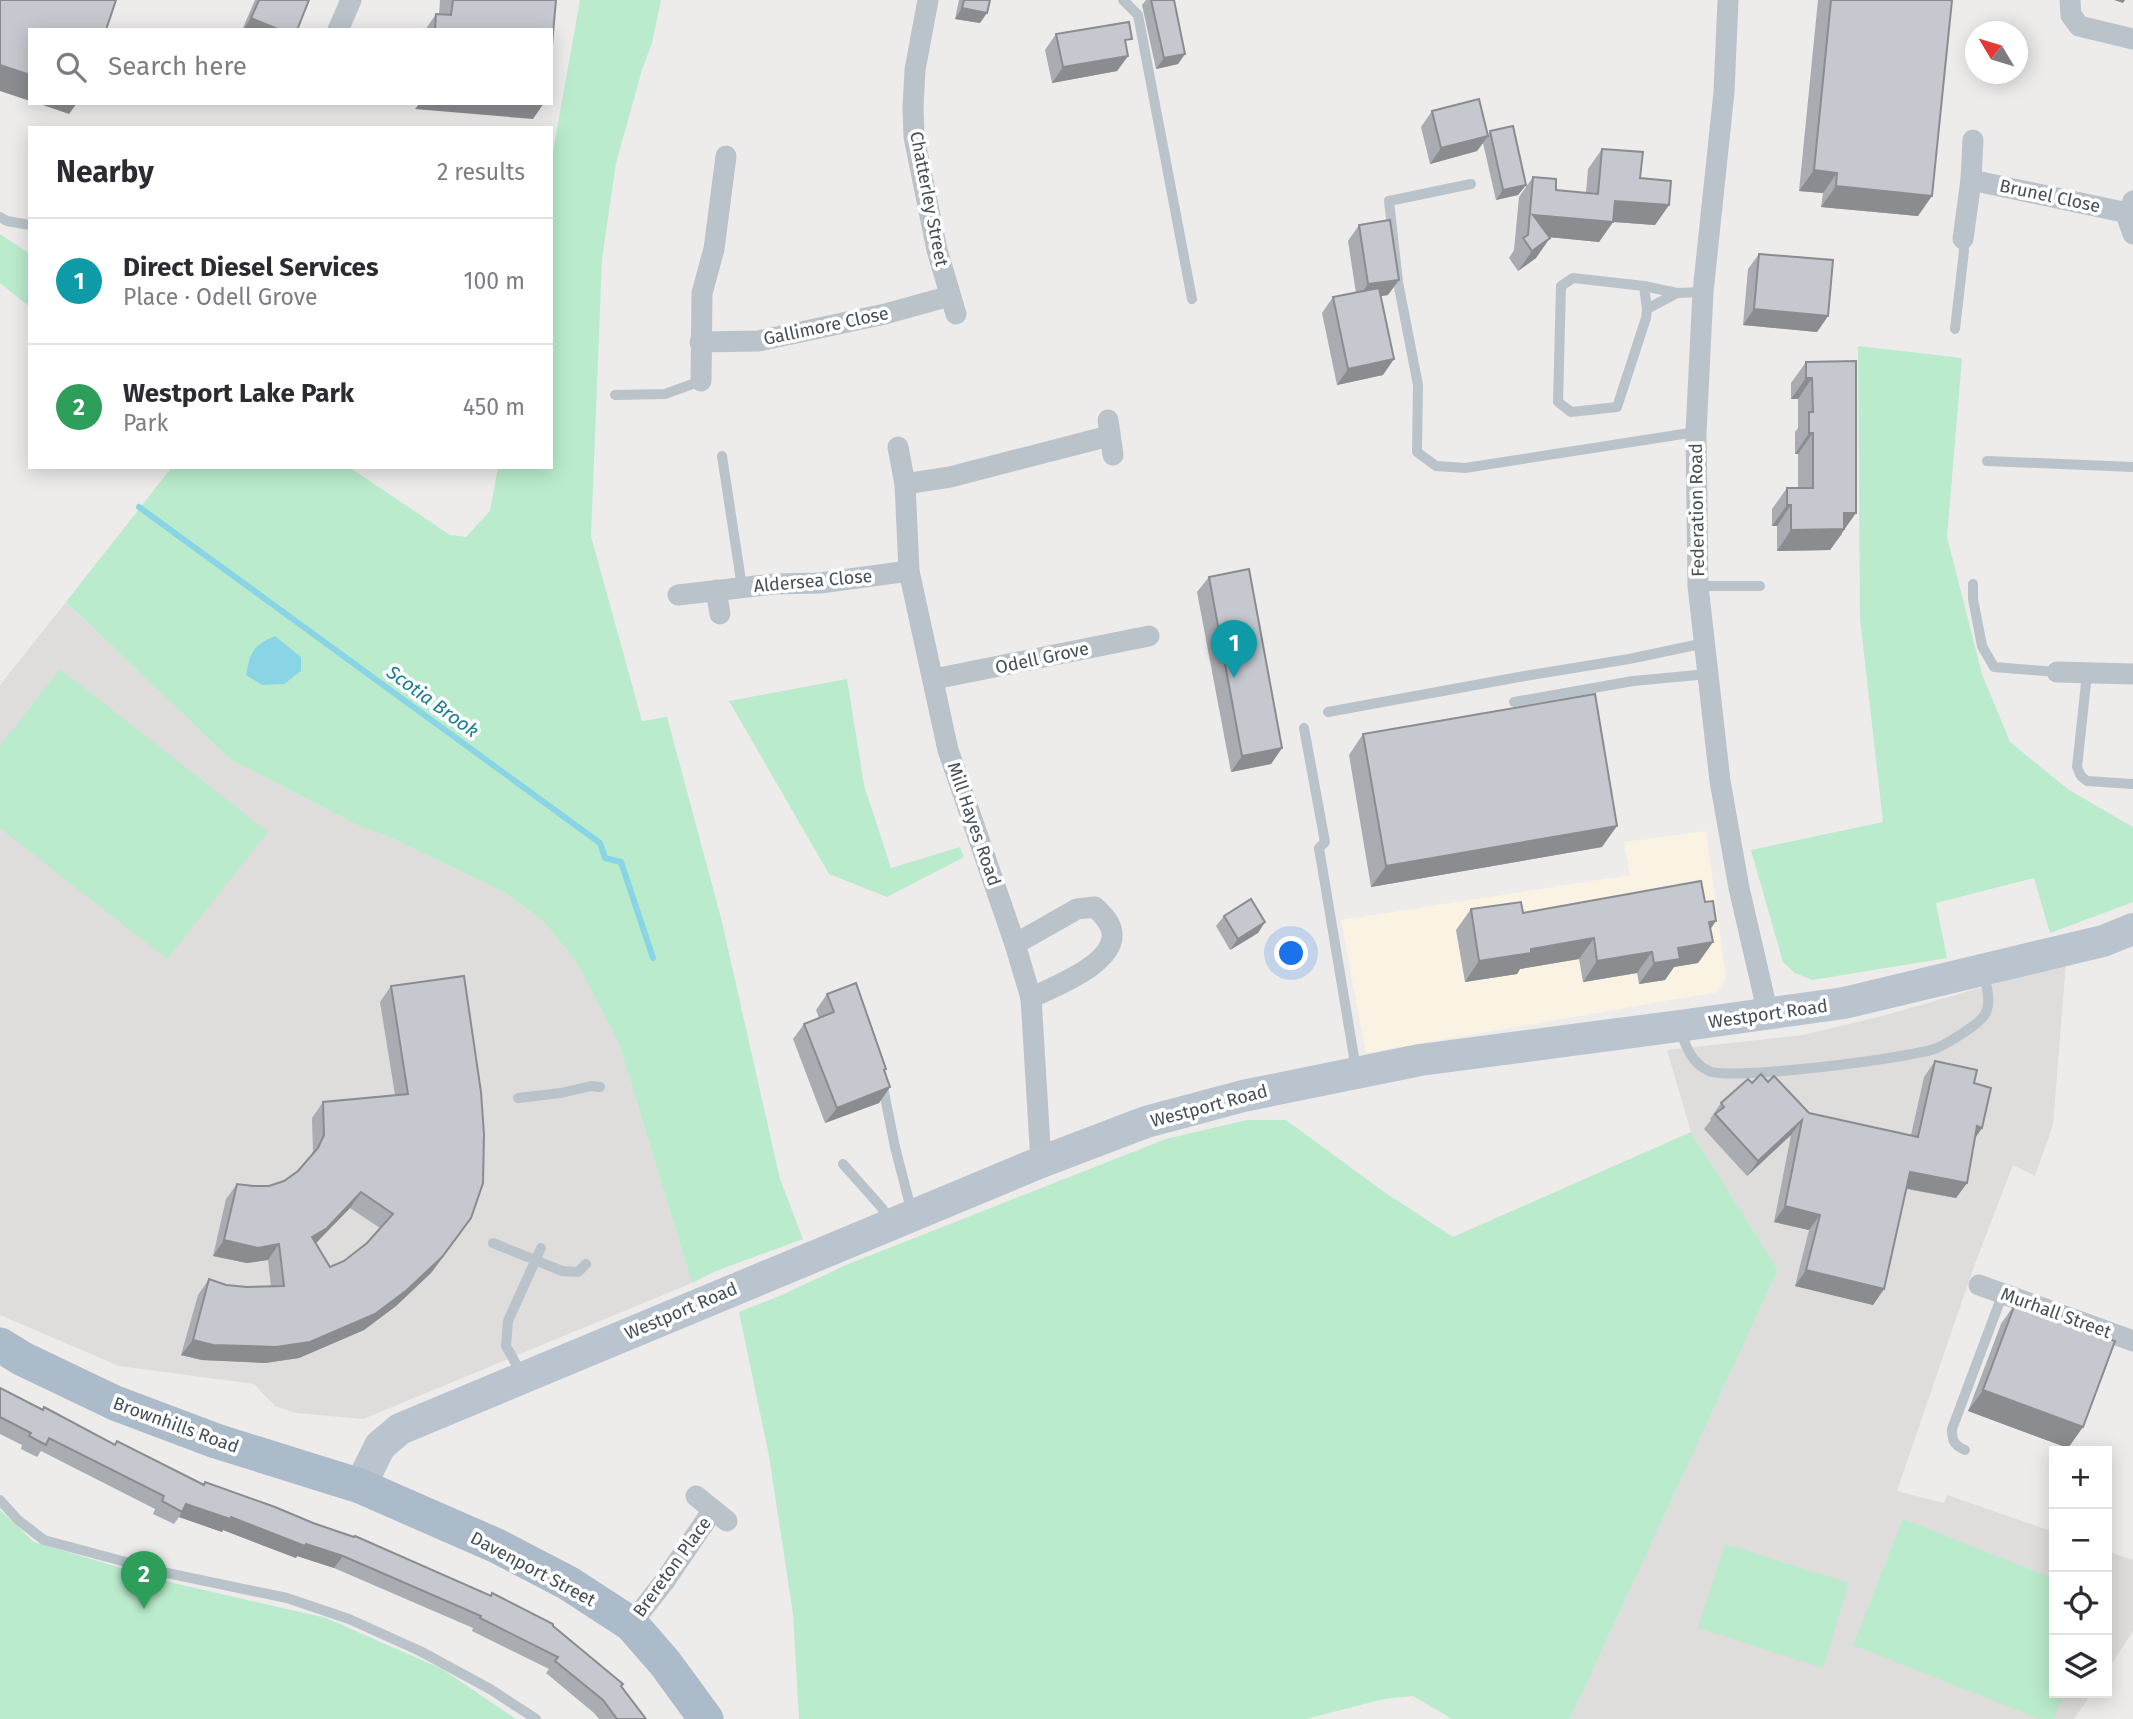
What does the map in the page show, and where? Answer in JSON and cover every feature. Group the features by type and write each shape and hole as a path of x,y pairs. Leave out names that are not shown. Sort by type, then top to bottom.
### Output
{"main road":[{"name":"Brownhills Road","path":"0,1345 23,1359 115,1403 216,1441 360,1486"},
{"name":"Davenport Street","path":"360,1486 497,1546 568,1583 631,1624 665,1663 706,1719"}],"street":[{"path":"339,28 351,0"},
{"name":"Chatterley Street","path":"928,0 915,70 914,137 937,250 953,305"},
{"name":"Federation Road","path":"1728,0 1724,92 1703,292 1696,432 1698,586 1720,781 1739,888 1768,1014"},
{"path":"2070,0 2071,15 2079,26 2133,39"},
{"path":"1963,239 1973,140"},
{"path":"701,381 702,293 714,249 726,156"},
{"name":"Brunel Close","path":"1971,180 2131,207"},
{"path":"2131,207 2130,230 2133,234"},
{"name":"Gallimore Close","path":"701,342 758,341 885,314 953,305"},
{"path":"905,484 950,477 1110,437"},
{"name":"Mill Hayes Road","path":"898,447 905,484 909,570 948,750 1031,998 1041,1162"},
{"name":"Aldersea Close","path":"678,595 774,584 820,583 909,570"},
{"path":"716,590 720,614"},
{"name":"Odell Grove","path":"934,679 1149,636"},
{"path":"2057,672 2133,674"},
{"path":"1015,944 1077,909 1094,907 1108,920 1112,932 1111,947 1101,960 1031,998"},
{"name":"Westport Road","path":"360,1486 380,1446 400,1429 1041,1162 1146,1122 1243,1096 1420,1060 1844,1003 2103,941 2133,929"},
{"name":"Murhall Street","path":"1979,1285 2133,1341"},
{"name":"Brereton Place","path":"631,1624 720,1516 696,1496"}],"lane":[{"path":"1123,0 1139,15 1192,299"},
{"path":"1471,184 1389,201 1398,282 1418,385 1417,452 1436,466 1465,468 1696,432"},
{"path":"0,217 28,225"},
{"path":"1955,329 1963,239"},
{"path":"1644,286 1646,318 1617,407 1571,411 1558,402 1561,286 1573,278 1644,286 1677,293 1703,292"},
{"path":"1647,309 1677,293"},
{"path":"615,395 665,394 701,381"},
{"path":"722,456 742,587"},
{"path":"1987,461 2133,467"},
{"path":"1973,584 1973,599 1982,646 1994,667 2057,672"},
{"path":"1698,586 1760,586"},
{"path":"1328,712 1705,643"},
{"path":"1514,702 1633,681 1708,674"},
{"path":"2087,674 2077,768 2087,780 2133,784"},
{"path":"1304,728 1325,842 1320,848 1356,1072"},
{"path":"1679,1026 1684,1044 1693,1058 1707,1070 1717,1074 1754,1074 1911,1055 1938,1048 1985,1015 1989,1001 1983,969"},
{"path":"877,1066 885,1090 895,1147 902,1221"},
{"path":"517,1098 562,1093 591,1086 600,1087"},
{"path":"843,1164 882,1208 902,1221"},
{"path":"493,1242 562,1271 578,1272 586,1264"},
{"path":"523,1378 506,1346 508,1321 541,1248"},
{"path":"1965,1450 1956,1446 1952,1440 1952,1429 2003,1293"},
{"path":"0,1500 18,1520 44,1540 167,1573 287,1598 349,1619 420,1651 490,1689 536,1719"}],"shaded area":[{"path":"66,602 230,759 359,826 385,835 504,892 543,921 578,964 619,1044 692,1283 363,1419 296,1413 275,1406 254,1384 119,1366 0,1315 0,685"},
{"path":"1706,831 1726,978 1718,992 1366,1053 1341,920 1630,875 1624,842"},
{"path":"2066,963 2053,1125 2035,1176 2013,1165 1973,1269 1897,1491 1944,1503 1947,1495 2049,1530 2049,1698 2089,1698 2074,1719 1570,1719 1778,1270 1691,1132 1667,1050 1803,1035 1886,1015"},
{"path":"2112,1553 2133,1560 2133,1631 2112,1663"}],"green space":[{"path":"580,0 661,0 652,43 616,163 602,259 591,536 642,721 667,717 721,918 780,1179 803,1239 716,1271 692,1283 619,1044 578,964 543,921 504,892 385,835 359,826 230,759 66,602 170,469 352,469 450,535 466,537 490,511 498,469 553,469 553,152"},
{"path":"0,234 28,253 28,305 0,283"},
{"path":"1858,346 1962,358 1947,537 1982,674 2010,742 2069,790 2133,827 2133,902 2050,933 2034,878 1936,903 1947,958 1812,980 1795,973 1783,962 1751,850 1883,822 1860,618"},
{"path":"60,669 268,832 167,959 0,828 0,746"},
{"path":"847,679 864,785 891,868 960,847 964,857 887,897 829,874 729,701"},
{"path":"1247,1120 1286,1120 1384,1192 1453,1237 1691,1132 1778,1270 1570,1719 1452,1719 1413,1696 1384,1699 1306,1719 799,1719 793,1614 769,1456 739,1312 846,1265 1166,1139"},
{"path":"0,1510 34,1542 165,1581 326,1618 442,1669 516,1719 0,1719"},
{"path":"1903,1519 2049,1577 2049,1698 2062,1698 2054,1719 2040,1719 1853,1645"},
{"path":"1725,1544 1849,1583 1823,1668 1698,1628"}],"water":[{"path":"275,636 301,657 301,671 284,684 262,685 246,675 249,661 257,646"}],"building":[{"path":"0,0 116,0 107,28 28,28 28,74 0,65"},
{"path":"259,0 309,0 298,28 275,28 251,18"},
{"path":"453,0 556,0 553,34 553,28 435,28 436,14 451,15"},
{"path":"964,0 990,0 987,13 962,8"},
{"path":"1151,0 1174,0 1185,54 1164,58"},
{"path":"1831,0 1952,0 1932,196 1836,186 1837,173 1814,170"},
{"path":"1129,22 1132,39 1125,40 1128,56 1063,67 1056,34"},
{"path":"1479,99 1488,136 1441,148 1432,111"},
{"path":"1513,126 1526,185 1503,190 1490,131"},
{"path":"1602,149 1643,152 1640,178 1671,181 1669,205 1615,201 1613,222 1533,215 1550,238 1532,251 1523,238 1528,235 1533,177 1556,179 1556,190 1598,194"},
{"path":"1390,220 1399,280 1368,284 1359,225"},
{"path":"1759,254 1833,260 1828,316 1754,309"},
{"path":"1379,288 1394,359 1348,369 1333,297"},
{"path":"1856,361 1856,513 1844,513 1844,529 1791,530 1791,505 1787,505 1787,488 1813,488 1813,433 1809,433 1809,412 1813,412 1812,378 1806,378 1806,362"},
{"path":"1249,569 1282,748 1242,756 1209,577"},
{"path":"1595,694 1617,826 1386,866 1363,734"},
{"path":"1701,881 1705,902 1713,901 1716,921 1709,922 1713,942 1678,948 1680,959 1654,963 1652,952 1597,961 1594,938 1531,949 1531,953 1479,961 1471,909 1521,902 1523,913"},
{"path":"1251,899 1265,922 1238,939 1224,916"},
{"path":"464,976 481,1092 484,1134 483,1183 471,1218 442,1257 407,1290 375,1314 310,1342 276,1347 213,1345 193,1340 209,1279 226,1285 247,1287 284,1286 279,1244 258,1248 224,1240 237,1184 269,1186 284,1181 298,1171 318,1148 324,1135 323,1102 408,1094 391,986","holes":["361,1192 393,1214 367,1243 344,1261 330,1267 312,1237 327,1228"]},
{"path":"856,983 890,1087 837,1108 804,1024 834,1012 827,994"},
{"path":"1935,1061 1977,1070 1974,1083 1991,1088 1982,1128 1977,1126 1967,1183 1910,1172 1884,1289 1806,1270 1820,1215 1785,1206 1802,1120 1758,1161 1715,1114 1724,1107 1721,1103 1748,1079 1752,1083 1761,1074 1768,1082 1774,1076 1809,1113 1918,1137"},
{"path":"2015,1304 2115,1341 2083,1427 1983,1390"},
{"path":"0,1388 43,1410 44,1407 115,1445 117,1441 204,1485 205,1482 355,1536 491,1596 492,1593 553,1624 623,1684 621,1686 646,1719 617,1719 603,1700 555,1661 558,1657 480,1618 481,1616 343,1556 306,1544 305,1546 231,1517 230,1519 186,1504 182,1512 162,1501 164,1496 49,1438 46,1445 29,1436 31,1433 0,1417"}],"waterway":[{"name":"Scotia Brook","path":"139,507 600,843 605,858 621,862 653,958"}],"place":[{"name":"Direct Diesel Services","path":"1234,678"},
{"name":"Westport Lake Park","path":"144,1609"}]}
